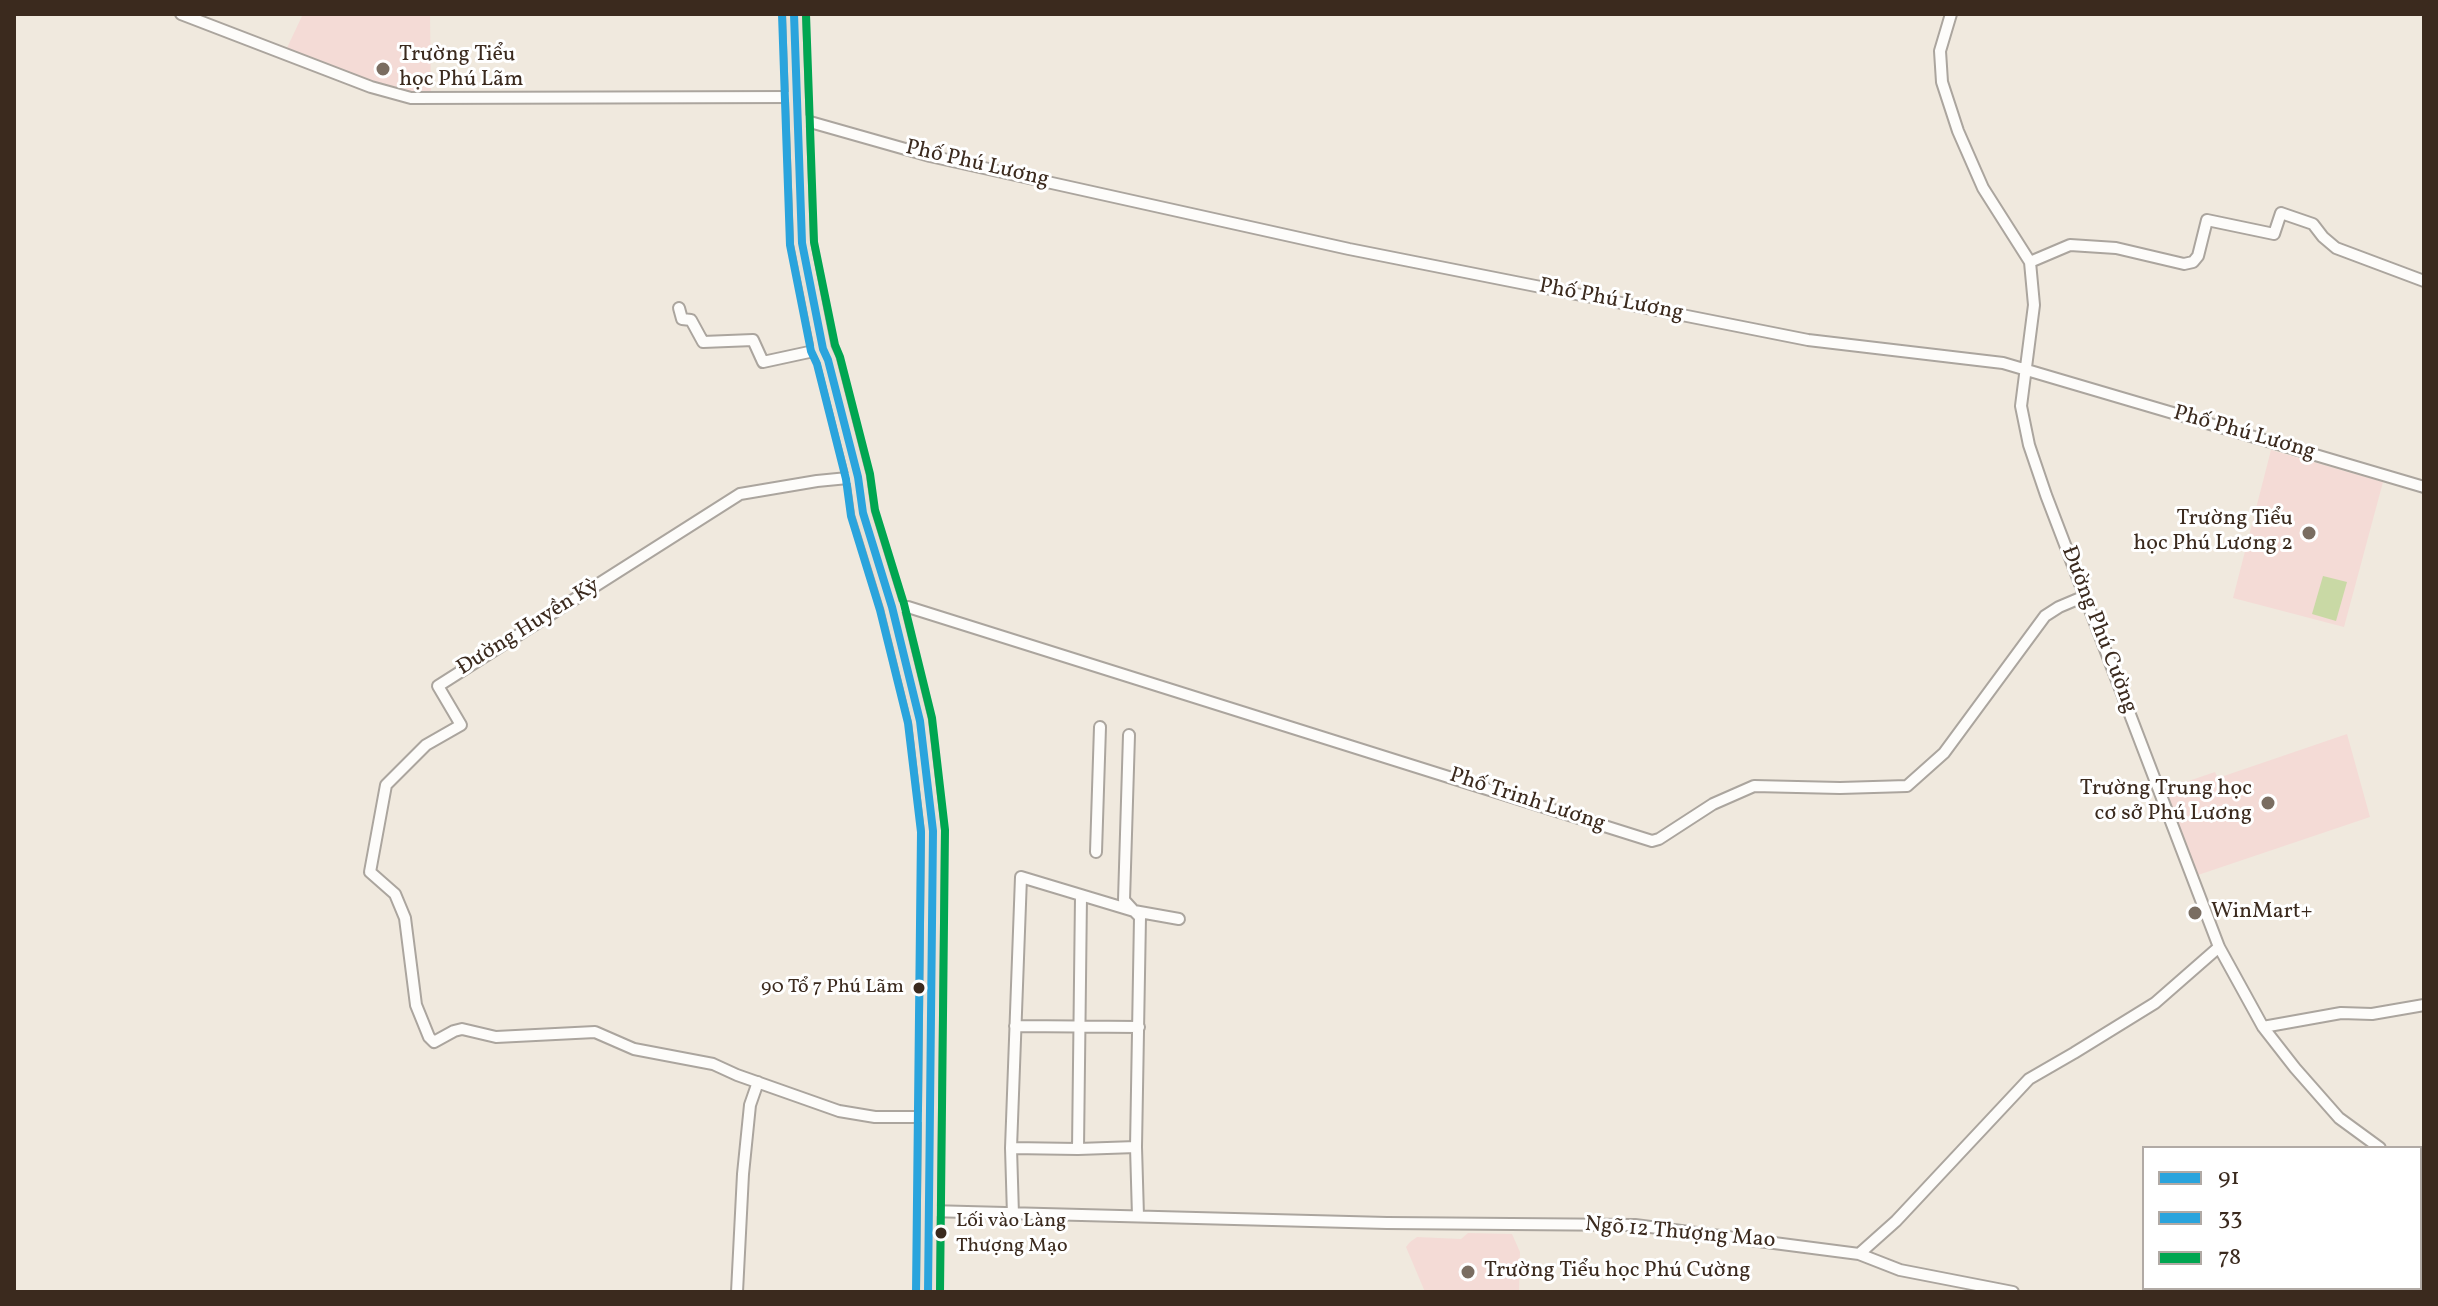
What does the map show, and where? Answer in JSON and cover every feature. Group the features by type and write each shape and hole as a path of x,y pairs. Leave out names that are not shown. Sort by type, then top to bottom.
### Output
{"highway":[{"path":"794,14 802,243 823,349 858,477 863,513 892,607 920,721 933,831 928,1292"}],"street":[{"path":"181,14 371,87 411,95 795,97"},
{"name":"Đường Phú Cường","path":"1951,14 1940,51 1942,82 1958,131 1983,188 2030,262 2034,305 2021,406 2029,445 2085,596 2219,947 2263,1027 2295,1068 2339,1118 2377,1146"},
{"name":"Phố Phú Lương","path":"796,118 930,156 1349,249 1808,340 2003,363 2424,487"},
{"path":"2030,262 2070,245 2116,248 2184,264 2193,262 2198,256 2207,220 2274,234 2281,213 2313,224 2336,248 2424,281"},
{"path":"679,308 682,319 691,320 703,342 753,340 763,362 823,349"},
{"name":"Đường Huyền Kỳ","path":"858,477 740,494 438,686 461,725 426,745 386,785 370,872 395,894 405,918 416,1005 434,1042 462,1029 496,1037 595,1032 634,1049 713,1064 839,1111 875,1117 930,1117"},
{"name":"Phố Trinh Lương","path":"892,607 908,607 1652,841 1713,804 1754,786 1907,786 1944,753 2045,616 2085,596"},
{"path":"1096,852 1100,727"},
{"path":"1129,735 1124,900 1140,917 1136,1147 1138,1216"},
{"path":"1013,1215 1011,1148 1021,877 1134,911 1179,919"},
{"path":"1078,1149 1081,896"},
{"path":"1859,1254 1896,1221 2029,1079 2155,1003 2219,947"},
{"path":"2263,1027 2341,1013 2372,1014 2424,1005"},
{"path":"1015,1026 1139,1027"},
{"path":"737,1292 744,1163 750,1105 758,1082"},
{"path":"1011,1148 1136,1147"},
{"name":"Ngõ 12 Thượng Mao","path":"929,1211 1387,1223 1635,1225 1859,1254 1900,1270 2013,1292"}],"shaded area":[{"name":"Trường Tiểu học Phú Lãm","path":"303,14 430,14 431,92 403,92 385,88 286,50"},
{"name":"Trường Tiểu học Phú Lương 2","path":"2271,450 2383,482 2344,627 2233,598"},
{"name":"Trường Trung học cơ sở Phú Lương","path":"2347,734 2370,817 2198,875 2165,789 2215,772 2218,778"},
{"name":"Trường Tiểu học Phú Cường","path":"1468,1233 1512,1234 1520,1252 1519,1292 1425,1292 1406,1247 1417,1237 1461,1239"}],"green space":[{"path":"2323,576 2347,582 2336,621 2312,614"}],"transit line":[{"name":"33","path":"782,14 790,245 811,351 846,479 851,516 880,610 908,723 921,832 916,1292"},
{"name":"91","path":"794,14 802,243 823,349 858,477 863,513 892,607 920,721 933,831 928,1292"},
{"name":"78","path":"806,14 814,242 835,345 870,474 875,510 904,604 932,718 945,830 940,1292"}],"place":[{"name":"Trường Tiểu học Phú Lãm","path":"383,69"},
{"name":"Trường Tiểu học Phú Lương 2","path":"2309,533"},
{"name":"Trường Trung học cơ sở Phú Lương","path":"2268,803"},
{"name":"WinMart+","path":"2195,913"},
{"name":"90 Tổ 7 Phú Lãm","path":"919,988"},
{"name":"Lối vào Làng Thượng Mạo","path":"941,1233"},
{"name":"Trường Tiểu học Phú Cường","path":"1468,1272"}]}
